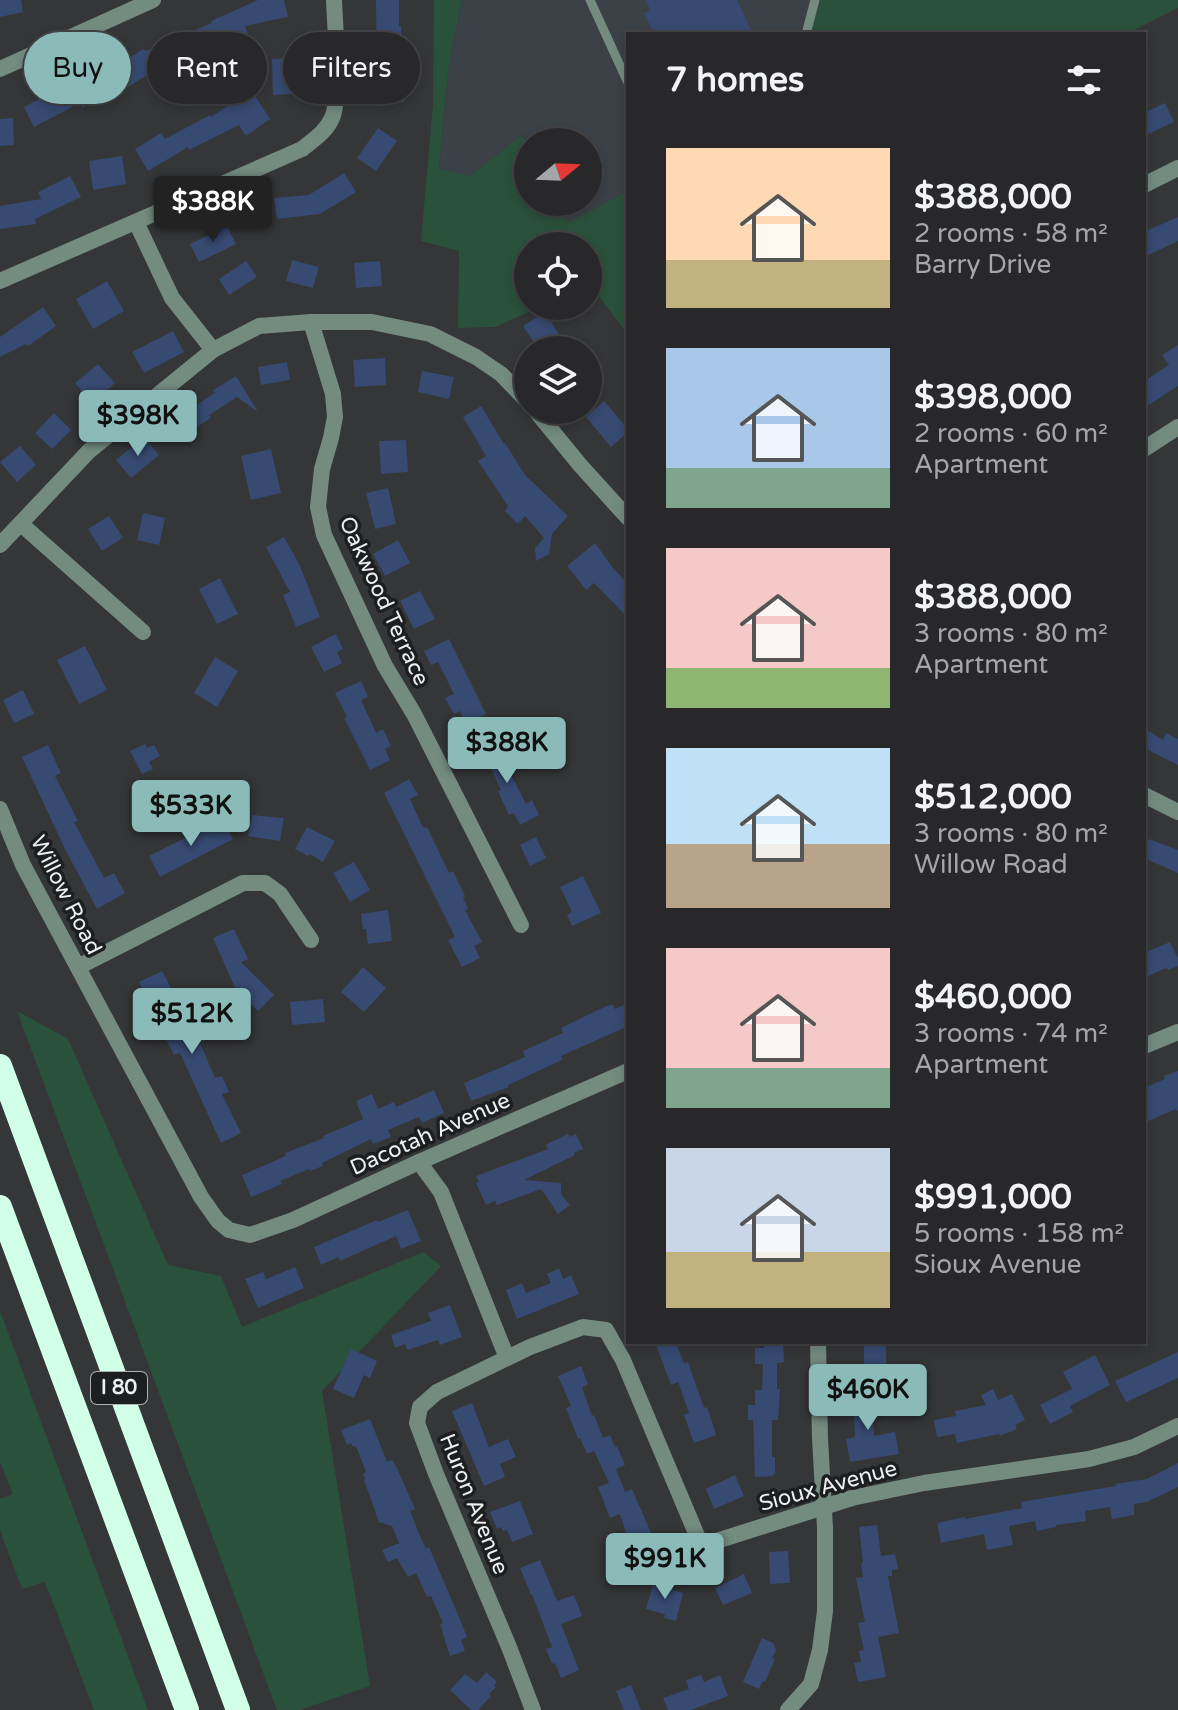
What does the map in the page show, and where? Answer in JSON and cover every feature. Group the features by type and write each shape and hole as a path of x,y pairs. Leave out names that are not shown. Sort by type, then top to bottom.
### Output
{"highway":[{"name":"I 80","path":"0,1066 238,1710"},
{"name":"I 80","path":"0,1207 187,1710"}],"street":[{"path":"0,69 153,0"},
{"path":"0,281 302,149 323,132 334,116 334,0"},
{"path":"1146,184 1178,168"},
{"path":"136,222 172,298 213,350"},
{"name":"Oakwood Terrace","path":"311,322 333,394 335,417 322,469 318,507 324,535 385,666 414,714 521,925"},
{"path":"0,545 89,451 213,350 259,326 372,322 430,334 476,357 514,387"},
{"path":"546,424 626,516"},
{"path":"1146,448 1178,427"},
{"path":"21,524 143,632"},
{"path":"1146,796 1178,812"},
{"name":"Willow Road","path":"0,809 23,865 201,1197 218,1221 229,1230 250,1235"},
{"path":"78,967 243,883 265,883 280,894 311,940"},
{"path":"1146,1045 1178,1032"},
{"name":"Dacotah Avenue","path":"250,1235 293,1220 626,1072"},
{"path":"419,1162 441,1192 507,1358"},
{"name":"Sioux Avenue","path":"507,1358 583,1327 606,1330 623,1360 698,1538 707,1544 852,1498 924,1483 1089,1459 1134,1447 1178,1426"},
{"path":"788,1710 811,1684 820,1650 825,1611 818,1344"},
{"name":"Huron Avenue","path":"507,1358 437,1392 420,1407 417,1423 533,1710"}],"lane":[{"path":"590,0 626,79"},
{"path":"807,32 815,0"}],"shaded area":[{"path":"462,0 821,0 811,32 626,32 626,192 602,205 602,128 514,128 514,141 470,176 439,170 449,63"},
{"path":"564,216 583,216 568,224"}],"green space":[{"path":"434,0 462,0 449,63 439,169 470,176 514,141 514,216 564,216 568,223 581,216 602,216 602,205 626,192 626,332 602,300 602,232 514,232 514,319 495,327 458,328 459,251 421,241 433,104"},
{"path":"821,0 1178,0 1178,8 1130,32 811,32"},
{"path":"17,1011 68,1039 168,1265 221,1276 242,1327 424,1252 441,1266 322,1391 370,1686 300,1710 277,1710"},
{"path":"0,1311 148,1710 94,1710 45,1582 22,1589 0,1531 0,1499 13,1494 0,1462"}],"building":[{"path":"0,0 21,0 23,12 0,17"},
{"path":"258,0 284,0 288,17 245,26 248,32 190,32"},
{"path":"376,0 399,0 401,32 376,32"},
{"path":"646,0 737,0 752,32 653,32 644,13 650,10"},
{"path":"143,49 147,75 131,85 131,57"},
{"path":"283,58 283,94 273,95 272,59"},
{"path":"1165,103 1174,122 1146,135 1146,112"},
{"path":"30,104 78,104 34,127 24,107"},
{"path":"230,104 260,104 270,119 246,136 239,125 189,150 188,147 148,171 135,149 161,133 165,139"},
{"path":"13,118 14,145 0,146 0,119"},
{"path":"378,128 397,141 376,171 357,158"},
{"path":"122,156 126,184 93,190 89,161"},
{"path":"344,173 356,192 320,214 277,219 274,198 309,195"},
{"path":"70,176 81,197 35,219 36,224 0,229 0,206 41,199 38,192"},
{"path":"1178,217 1178,241 1146,256 1146,231"},
{"path":"227,226 236,244 199,262 190,244"},
{"path":"292,260 319,267 313,288 286,281"},
{"path":"246,261 257,277 229,295 219,279"},
{"path":"380,261 382,286 356,288 354,263"},
{"path":"107,281 124,311 93,329 76,299"},
{"path":"43,307 56,326 28,346 26,344 0,357 0,337"},
{"path":"532,320 550,320 560,336 530,336 523,326"},
{"path":"173,331 184,352 144,373 132,352"},
{"path":"1178,345 1178,386 1146,407 1146,380 1169,365 1162,355"},
{"path":"385,358 386,385 355,387 353,360"},
{"path":"287,362 290,380 261,385 258,367"},
{"path":"98,364 115,383 92,403 75,383"},
{"path":"422,371 454,377 449,399 418,392"},
{"path":"236,376 258,412 237,397 189,432 179,416"},
{"path":"604,401 626,427 626,434 611,447 592,424 602,424"},
{"path":"481,406 525,475 568,516 552,534 549,554 536,561 535,548 544,538 525,516 518,524 505,511 508,506 478,461 486,456 463,417"},
{"path":"54,413 71,430 52,449 35,433"},
{"path":"144,437 159,455 131,478 116,460"},
{"path":"406,440 408,472 381,474 379,441"},
{"path":"20,446 36,465 17,482 0,462"},
{"path":"271,449 281,493 251,500 241,456"},
{"path":"388,488 396,524 375,529 366,493"},
{"path":"143,513 165,518 159,545 137,540"},
{"path":"109,516 123,538 102,551 88,529"},
{"path":"284,537 300,566 320,617 296,627 283,595 290,592 266,547"},
{"path":"398,540 410,563 385,576 373,554"},
{"path":"595,543 626,582 626,616 594,583 586,590 567,566"},
{"path":"220,578 238,614 217,624 199,589"},
{"path":"420,591 435,619 414,629 400,601"},
{"path":"336,634 343,649 337,652 342,663 324,672 311,647"},
{"path":"449,639 486,714 466,724 460,711 454,714 445,698 454,694 438,662 431,665 424,651"},
{"path":"85,646 107,690 79,704 57,660"},
{"path":"215,657 238,671 217,707 194,693"},
{"path":"361,681 368,697 361,700 376,733 383,729 391,746 385,749 390,760 370,770 335,693"},
{"path":"23,690 34,714 14,723 3,700"},
{"path":"1146,729 1163,740 1166,733 1178,739 1178,765 1146,749"},
{"path":"494,741 526,804 532,800 539,815 520,825 514,813 509,815 490,766 486,768 477,749"},
{"path":"145,744 147,748 154,745 160,756 149,762 153,769 142,774 130,751"},
{"path":"48,745 61,773 55,776 78,821 74,822 104,878 114,873 125,893 97,909 22,757"},
{"path":"409,779 418,795 410,799 449,873 453,871 465,896 468,909 465,910 482,942 474,946 480,958 462,967 448,940 455,937 384,793"},
{"path":"252,815 284,818 280,841 248,836"},
{"path":"223,819 233,839 160,877 149,856"},
{"path":"307,827 335,841 323,862 295,849"},
{"path":"536,837 546,858 530,866 520,845"},
{"path":"1149,839 1178,850 1178,873 1146,859"},
{"path":"354,862 370,890 350,902 333,873"},
{"path":"583,876 601,913 572,926 567,915 572,912 560,887"},
{"path":"388,910 392,941 368,944 361,914"},
{"path":"234,929 248,959 241,962 274,995 258,1011 236,990 213,938"},
{"path":"1170,942 1178,958 1178,966 1146,977 1146,952"},
{"path":"363,967 386,988 364,1012 341,992"},
{"path":"162,971 177,999 172,1001 189,1034 198,1030 204,1041 200,1043 215,1078 222,1076 229,1092 222,1094 241,1133 221,1143 180,1053 174,1055 159,1025 163,1023 139,982"},
{"path":"323,999 325,1022 292,1025 290,1002"},
{"path":"612,1004 615,1009 626,1004 626,1027 561,1056 562,1060 509,1087 471,1101 464,1083 525,1057 523,1051 563,1033 561,1028"},
{"path":"1178,1071 1178,1111 1176,1109 1146,1122 1146,1087 1165,1079 1164,1076"},
{"path":"434,1090 444,1113 422,1123 419,1117 388,1130 391,1137 373,1144 371,1139 322,1163 323,1166 280,1181 282,1184 251,1197 242,1175 363,1119 356,1101 372,1094 378,1109 394,1102 396,1107"},
{"path":"568,1134 570,1137 576,1134 583,1149 524,1180 561,1183 561,1194 570,1205 558,1214 541,1189 497,1205 495,1201 486,1205 476,1176 548,1149 545,1145"},
{"path":"408,1210 421,1241 401,1249 396,1236 340,1261 338,1257 321,1265 314,1247"},
{"path":"295,1267 304,1288 258,1308 245,1279 263,1272 266,1279"},
{"path":"559,1268 563,1279 571,1275 579,1294 517,1319 506,1290 522,1283 526,1293 551,1283 547,1274"},
{"path":"450,1305 462,1337 440,1345 438,1340 407,1350 405,1344 395,1348 391,1335 431,1321 428,1313"},
{"path":"656,1344 677,1344 684,1364 688,1362 716,1435 694,1443 684,1415 689,1413 678,1382 671,1385"},
{"path":"764,1344 783,1344 784,1362 777,1363 777,1389 780,1389 778,1420 772,1420 775,1474 755,1477 753,1420 748,1420 748,1405 755,1405 755,1390 762,1390 763,1364 755,1364 755,1348 764,1348"},
{"path":"864,1344 886,1344 886,1373 864,1374"},
{"path":"351,1349 377,1361 370,1378 364,1375 354,1398 333,1389"},
{"path":"1178,1352 1178,1378 1126,1402 1115,1381"},
{"path":"1095,1355 1110,1385 1070,1406 1073,1412 1050,1424 1040,1405 1072,1389 1063,1372"},
{"path":"581,1366 588,1384 582,1387 592,1416 603,1438 610,1435 617,1446 625,1465 616,1469 625,1492 632,1489 651,1533 654,1547 633,1555 620,1514 610,1518 598,1487 609,1483 594,1451 587,1454 578,1439 566,1408 571,1406 558,1376"},
{"path":"993,1389 998,1400 1012,1394 1025,1420 1015,1425 1017,1429 1000,1436 957,1443 955,1434 937,1437 934,1420 956,1416 955,1411 986,1405 981,1395"},
{"path":"853,1390 872,1390 874,1436 895,1432 899,1454 850,1462 846,1439 855,1437"},
{"path":"472,1403 489,1447 508,1439 516,1457 500,1464 505,1477 484,1486 452,1411"},
{"path":"370,1419 387,1462 392,1460 396,1466 415,1509 410,1511 420,1536 426,1549 429,1547 467,1637 461,1640 465,1651 450,1656 440,1624 443,1623 431,1596 427,1597 416,1573 408,1577 397,1558 388,1562 382,1550 399,1543 392,1526 379,1522 356,1446 353,1447 351,1443 347,1445 341,1430"},
{"path":"1178,1463 1178,1487 1147,1502 1134,1504 1134,1515 1112,1519 1110,1507 1085,1511 1086,1521 1037,1531 1035,1521 1009,1526 1013,1545 987,1550 984,1534 941,1543 937,1523 1022,1508 1021,1502 1147,1479"},
{"path":"735,1475 744,1496 714,1509 706,1489"},
{"path":"520,1501 533,1534 512,1542 507,1530 497,1529 490,1512"},
{"path":"877,1525 881,1556 895,1554 898,1569 892,1570 892,1576 888,1576 899,1633 878,1637 886,1677 858,1682 854,1663 861,1662 859,1651 864,1650 858,1623 865,1622 856,1578 863,1577 859,1527"},
{"path":"788,1551 790,1583 770,1584 769,1552"},
{"path":"540,1560 557,1601 574,1595 582,1616 561,1624 579,1670 561,1678 546,1649 552,1647 520,1568"},
{"path":"744,1574 752,1593 723,1605 715,1588"},
{"path":"654,1581 683,1593 676,1621 664,1618 665,1614 646,1609"},
{"path":"762,1638 773,1643 776,1650 765,1682 759,1689 743,1682"},
{"path":"486,1672 497,1682 496,1687 478,1710 471,1710 450,1690 465,1674 477,1683"},
{"path":"701,1675 704,1682 720,1675 728,1696 691,1710 668,1710 663,1698 689,1689 686,1680"},
{"path":"631,1685 641,1710 624,1710 616,1691"}]}
